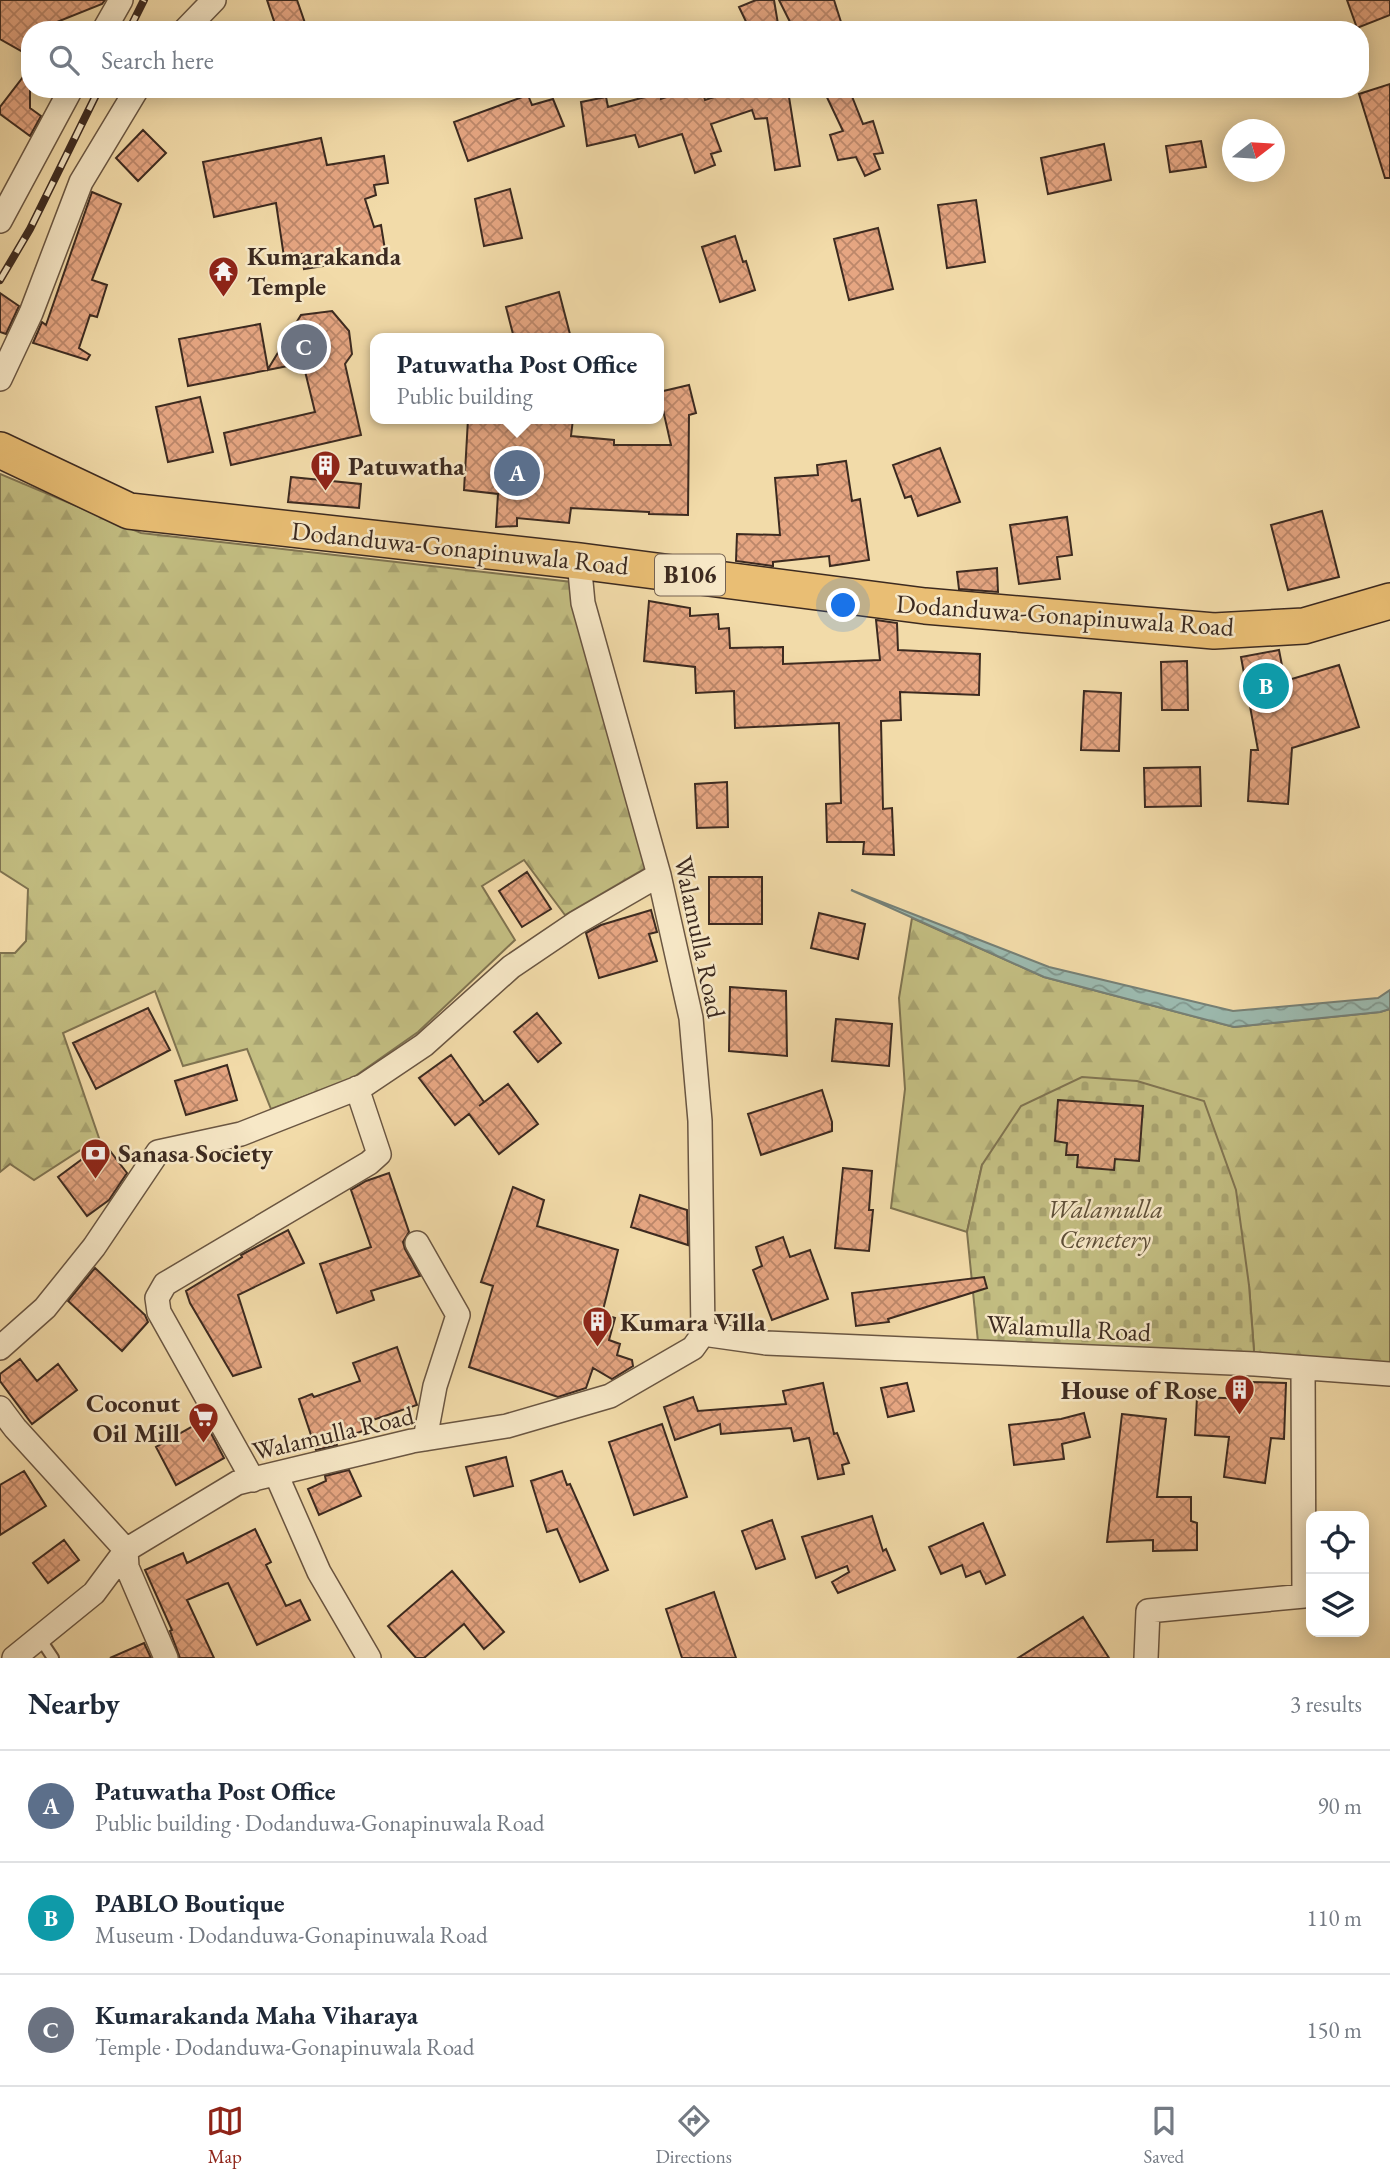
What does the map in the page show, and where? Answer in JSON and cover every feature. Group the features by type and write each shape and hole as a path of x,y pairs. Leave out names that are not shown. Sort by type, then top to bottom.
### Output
{"main road":[{"name":"Dodanduwa-Gonapinuwala Road","path":"0,450 129,511 579,561 925,606 1214,631 1304,626 1390,601"}],"street":[{"path":"109,21 121,0"},
{"path":"194,21 214,0"},
{"path":"0,221 66,98"},
{"path":"0,379 32,313 81,182 132,98"},
{"name":"Walamulla Road","path":"14,1658 94,1593 126,1550 237,1483 425,1439 508,1426 610,1395 693,1348 703,1334 700,1121 691,1018 659,875 583,603 579,561"},
{"path":"0,1348 45,1308 94,1247 158,1152 241,1134 357,1088 424,1045 511,967 576,923 659,875"},
{"path":"253,1480 159,1312 157,1298 165,1284 369,1163 379,1154 357,1088"},
{"path":"417,1243 457,1315 435,1386 425,1439"},
{"name":"Walamulla Road","path":"703,1334 766,1343 1390,1374"},
{"path":"1146,1658 1148,1611 1304,1596 1303,1368"},
{"path":"0,1408 126,1550 127,1567 166,1658"},
{"path":"276,1474 319,1572 369,1658"}],"lane":[{"path":"39,1637 53,1658"}],"green space":[{"path":"0,474 141,533 572,582 649,866 565,915 524,860 482,886 515,940 418,1032 351,1079 271,1109 247,1049 183,1066 155,991 63,1033 99,1138 34,1180 10,1164 0,1172 0,953 15,953 26,941 28,889 0,871"},
{"path":"912,918 1044,977 1234,1027 1390,1009 1390,1374 1255,1364 1249,1285 982,1165 967,1232 891,1208 905,1089 899,998"},
{"name":"Walamulla Cemetery","path":"1082,1077 1137,1081 1204,1101 1236,1190 1249,1285 1255,1364 979,1352 967,1232 982,1165 1021,1106"}],"water":[{"path":"851,890 1049,967 1233,1011 1378,998 1390,990 1390,1009 1234,1027 1044,977"}],"building":[{"path":"0,0 105,0 102,4 60,21 21,21 21,51 0,39"},
{"path":"267,0 297,0 304,21 274,21"},
{"path":"756,0 774,0 778,21 746,21 739,7"},
{"path":"779,0 834,0 841,21 790,21"},
{"path":"1347,0 1390,0 1390,15 1369,23 1369,21 1354,21"},
{"path":"21,80 21,98 30,98 30,108 41,116 30,136 0,114 0,107"},
{"path":"1390,84 1390,178 1385,178 1360,98 1369,98 1369,91"},
{"path":"520,98 529,98 532,105 553,99 564,126 468,161 454,122"},
{"path":"606,98 608,107 641,98 789,98 800,166 775,170 767,118 755,119 752,110 711,124 721,151 711,154 715,165 695,173 682,134 639,147 635,135 587,146 581,102"},
{"path":"827,98 853,98 863,124 873,121 883,153 874,154 880,169 865,176 856,157 838,160 830,135 843,131"},
{"path":"143,130 166,153 138,181 116,158"},
{"path":"321,138 327,165 384,156 388,183 374,185 376,195 365,199 374,227 381,225 386,256 304,269 302,254 284,257 276,203 214,217 203,162"},
{"path":"1201,141 1206,167 1170,172 1166,146"},
{"path":"1104,144 1111,180 1048,194 1041,158"},
{"path":"510,189 522,238 484,246 475,199"},
{"path":"92,192 121,204 92,280 107,285 97,317 90,315 79,348 90,355 87,360 33,343 42,322 46,325"},
{"path":"976,200 985,262 947,268 938,205"},
{"path":"878,228 893,289 849,300 834,239"},
{"path":"735,236 755,290 720,302 702,247"},
{"path":"559,292 570,333 513,333 506,307"},
{"path":"0,293 19,306 6,334 0,332"},
{"path":"332,311 349,331 352,354 345,364 361,435 231,465 224,433 315,412 303,363 188,386 179,339 260,324 268,369 301,315"},
{"path":"689,385 696,413 689,415 688,515 571,508 569,523 517,518 517,526 496,527 498,494 464,490 468,424 572,424 571,436 614,440 614,445 671,445 664,414 664,391"},
{"path":"200,397 213,452 168,462 156,407"},
{"path":"940,448 960,502 918,516 911,496 905,498 893,465"},
{"path":"846,461 852,501 860,499 869,560 830,566 829,556 773,562 773,566 736,561 737,534 780,535 775,478 818,475 817,465"},
{"name":"Patuwatha","path":"291,477 361,484 359,508 288,502"},
{"path":"1322,511 1339,577 1288,590 1271,525"},
{"path":"1067,517 1072,555 1057,557 1060,579 1019,584 1010,525"},
{"path":"997,568 998,592 959,589 957,572"},
{"path":"649,601 690,608 690,616 718,614 719,629 729,628 730,648 783,647 783,664 880,660 876,620 897,623 898,650 980,654 979,695 900,692 901,720 881,721 883,809 892,808 894,855 863,854 864,842 827,842 826,804 841,803 839,723 735,728 734,691 696,693 695,667 644,661"},
{"path":"1279,650 1285,681 1339,665 1359,727 1292,748 1288,804 1248,801 1251,750 1258,750 1241,657"},
{"path":"1187,661 1188,710 1162,710 1161,662"},
{"path":"1084,691 1121,693 1119,751 1081,750"},
{"path":"1200,767 1201,806 1145,807 1144,768"},
{"path":"727,782 728,827 697,828 695,784"},
{"path":"527,872 551,909 522,927 499,891"},
{"path":"709,877 762,877 762,924 709,924"},
{"path":"651,910 657,932 649,934 657,961 599,978 586,933 601,925"},
{"path":"819,913 865,924 858,959 811,948"},
{"path":"730,987 786,991 787,1056 729,1051"},
{"path":"148,1008 170,1050 96,1089 73,1043"},
{"path":"537,1013 561,1043 538,1062 514,1032"},
{"path":"836,1019 892,1024 889,1066 832,1061"},
{"path":"451,1055 484,1102 479,1106 508,1084 538,1124 499,1154 469,1114 455,1125 419,1078"},
{"path":"227,1065 237,1100 186,1115 175,1081"},
{"path":"822,1090 832,1122 832,1131 761,1155 748,1114"},
{"path":"1058,1100 1143,1106 1139,1161 1115,1159 1114,1170 1077,1167 1078,1155 1066,1155 1067,1143 1055,1141"},
{"name":"Sanasa Society","path":"104,1143 127,1173 109,1200 87,1216 58,1177"},
{"path":"843,1168 872,1171 869,1210 873,1210 869,1251 835,1248"},
{"path":"389,1173 409,1232 403,1242 405,1249 420,1276 371,1291 374,1300 337,1313 320,1264 371,1247 351,1190"},
{"path":"513,1187 544,1200 537,1226 618,1250 602,1314 615,1318 609,1340 620,1344 617,1355 632,1360 633,1366 612,1379 593,1368 586,1388 558,1397 469,1367 493,1286 481,1282"},
{"path":"640,1195 687,1210 688,1245 631,1227"},
{"path":"288,1230 304,1263 238,1295 261,1367 233,1376 190,1303 186,1291 242,1257 241,1255"},
{"path":"783,1237 790,1257 810,1250 828,1299 772,1320 753,1270 762,1266 756,1247"},
{"path":"95,1268 145,1315 148,1322 122,1351 68,1301"},
{"path":"984,1277 987,1288 888,1319 889,1322 856,1326 852,1293"},
{"path":"397,1347 417,1405 367,1422 369,1429 335,1440 337,1445 316,1450 299,1399 312,1394 314,1397 360,1381 353,1363"},
{"path":"20,1359 37,1381 58,1364 77,1390 32,1424 0,1381 0,1374"},
{"name":"House of Rose","path":"1251,1382 1286,1383 1284,1439 1271,1438 1265,1483 1224,1477 1229,1437 1195,1435 1197,1397 1251,1399"},
{"path":"823,1383 834,1434 837,1433 849,1463 842,1465 844,1474 818,1479 809,1438 794,1441 791,1428 721,1434 720,1424 675,1440 664,1407 693,1397 698,1411 786,1404 783,1391"},
{"path":"907,1383 914,1411 888,1417 881,1388"},
{"path":"1084,1413 1090,1437 1062,1444 1064,1459 1014,1465 1009,1425 1061,1419"},
{"path":"1122,1414 1166,1419 1157,1497 1191,1497 1191,1521 1197,1523 1197,1550 1153,1551 1153,1540 1107,1542"},
{"path":"204,1420 224,1458 176,1485 156,1447"},
{"path":"662,1424 687,1497 634,1515 609,1442"},
{"path":"506,1457 513,1486 474,1496 466,1467"},
{"path":"349,1470 361,1496 319,1515 308,1489 326,1481 325,1476"},
{"path":"24,1471 46,1506 0,1535 0,1485"},
{"path":"562,1471 608,1570 580,1582 557,1529 547,1532 531,1481"},
{"path":"872,1516 883,1551 886,1549 895,1570 838,1593 832,1582 849,1572 847,1566 816,1578 802,1537"},
{"path":"772,1520 785,1559 756,1569 742,1531"},
{"path":"983,1523 1005,1575 986,1584 980,1571 966,1577 962,1565 941,1574 929,1547"},
{"path":"255,1529 271,1562 266,1565 286,1606 300,1600 310,1620 257,1645 228,1583 187,1600 214,1658 180,1658 170,1631 172,1630 145,1570 183,1553 187,1563"},
{"path":"64,1540 79,1560 48,1583 33,1563"},
{"path":"452,1571 504,1632 484,1649 464,1624 424,1658 416,1658 388,1626"},
{"path":"714,1592 736,1658 682,1658 666,1609"},
{"path":"1083,1617 1109,1658 1018,1658"},
{"path":"144,1643 151,1658 110,1658"}],"railway":[{"path":"134,21 144,0"},
{"path":"0,280 30,229 95,98"}],"place":[{"name":"Kumarakanda Temple","path":"224,298"},
{"name":"Kumarakanda Maha Viharaya","path":"304,347"},
{"name":"Patuwatha Post Office","path":"517,473"},
{"name":"Patuwatha","path":"325,493"},
{"name":"PABLO Boutique","path":"1266,686"},
{"name":"Sanasa Society","path":"95,1180"},
{"name":"Kumara Villa","path":"597,1349"},
{"name":"House of Rose","path":"1240,1417"},
{"name":"Coconut Oil Mill","path":"203,1445"}]}
